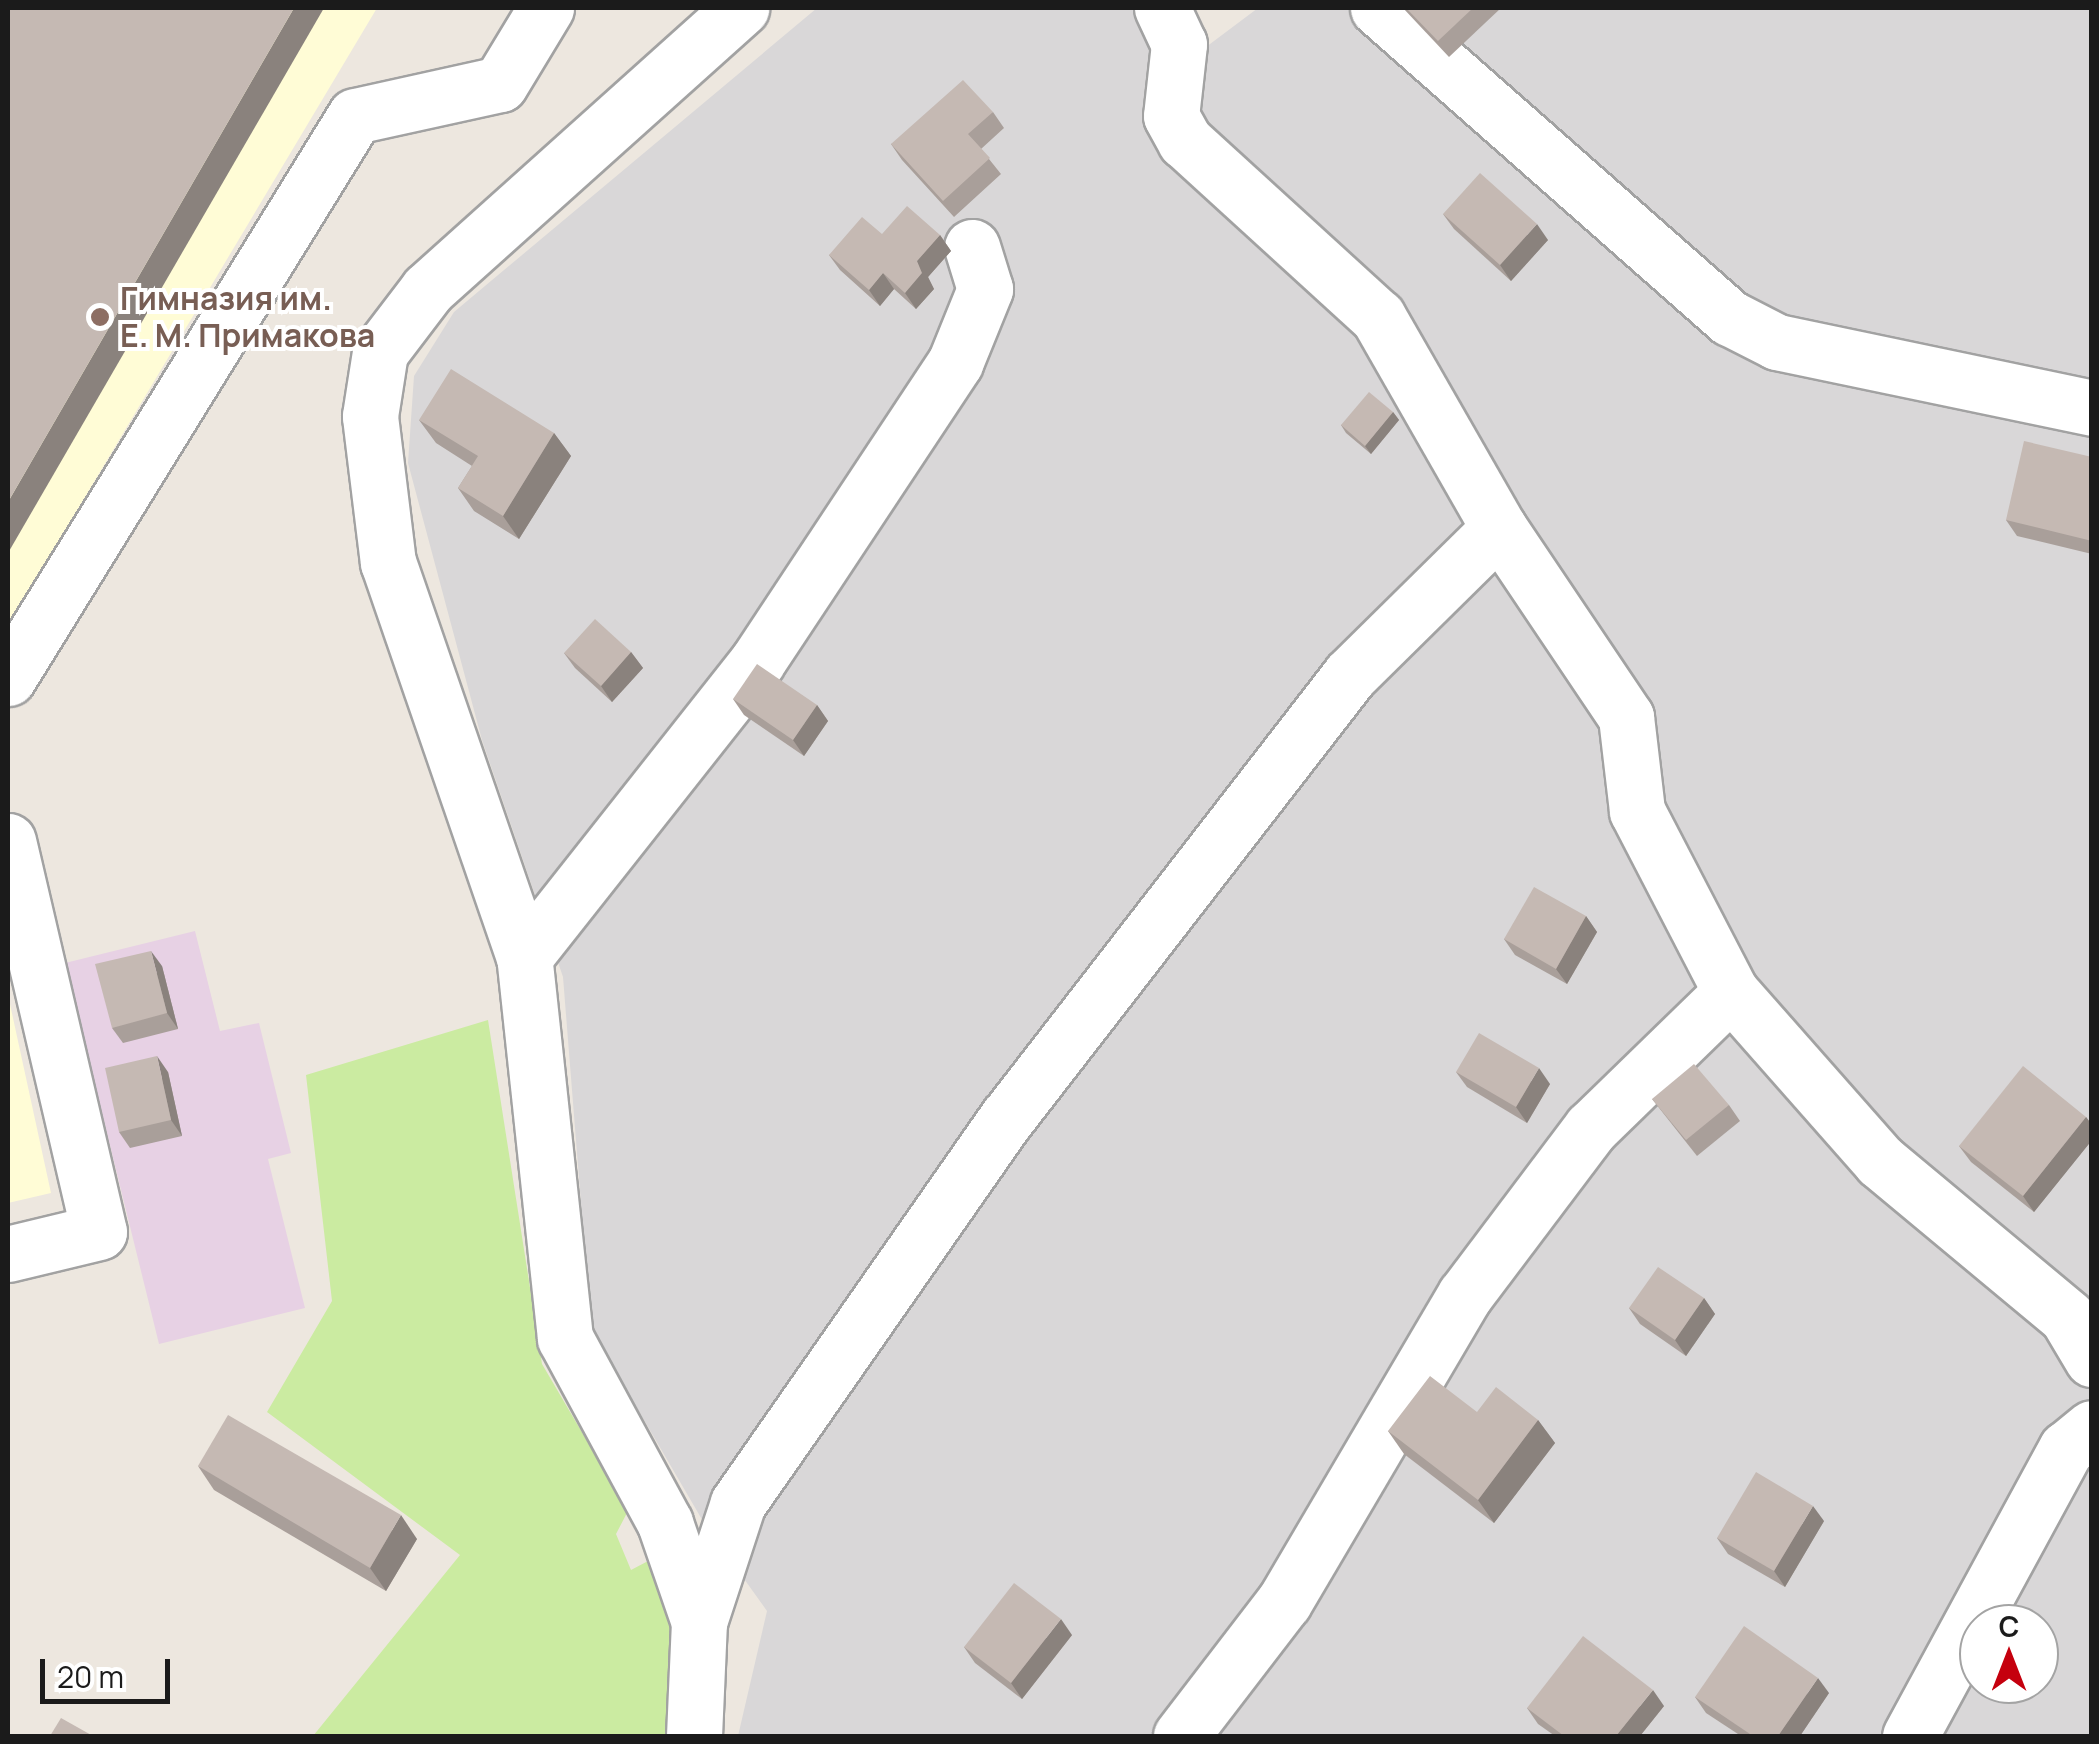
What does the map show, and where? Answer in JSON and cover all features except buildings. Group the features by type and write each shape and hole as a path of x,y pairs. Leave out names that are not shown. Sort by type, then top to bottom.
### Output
{"street":[{"path":"8,678 355,116 500,84 546,8"},
{"path":"699,1622 665,1523 564,1338 524,957 388,563 370,416 380,352 428,289 741,8"},
{"path":"1162,8 1179,44 1170,116 1185,141 1378,317 1499,528 1626,718 1637,811 1731,992 1880,1161 2083,1320"},
{"path":"1378,8 1730,318 1776,342 2092,408"},
{"path":"524,957 757,662 955,362 985,289 972,247"},
{"path":"694,1736 699,1622 738,1503 1008,1118 1350,675 1499,528"},
{"path":"8,841 99,1232 8,1252"},
{"path":"1182,1736 1284,1602 1465,1296 1591,1128 1731,992"},
{"path":"1910,1736 2066,1450 2092,1428"}],"shaded area":[{"name":"Гимназия им. Е. М. Примакова","path":"8,8 377,8 8,626"},
{"path":"817,8 1131,8 1190,59 1258,8 2091,8 2091,1736 738,1736 767,1611 704,1523 591,1329 563,977 482,740 408,463 414,376 454,312"},
{"path":"195,931 220,1031 259,1023 291,1153 268,1159 305,1308 159,1344 65,963"},
{"path":"8,995 51,1193 8,1203"}],"green space":[{"path":"488,1020 542,1364 628,1511 616,1534 631,1570 650,1560 682,1626 672,1736 313,1736 460,1555 267,1412 332,1301 306,1075"}],"place":[{"name":"Гимназия им. Е. М. Примакова","path":"100,317"}]}
